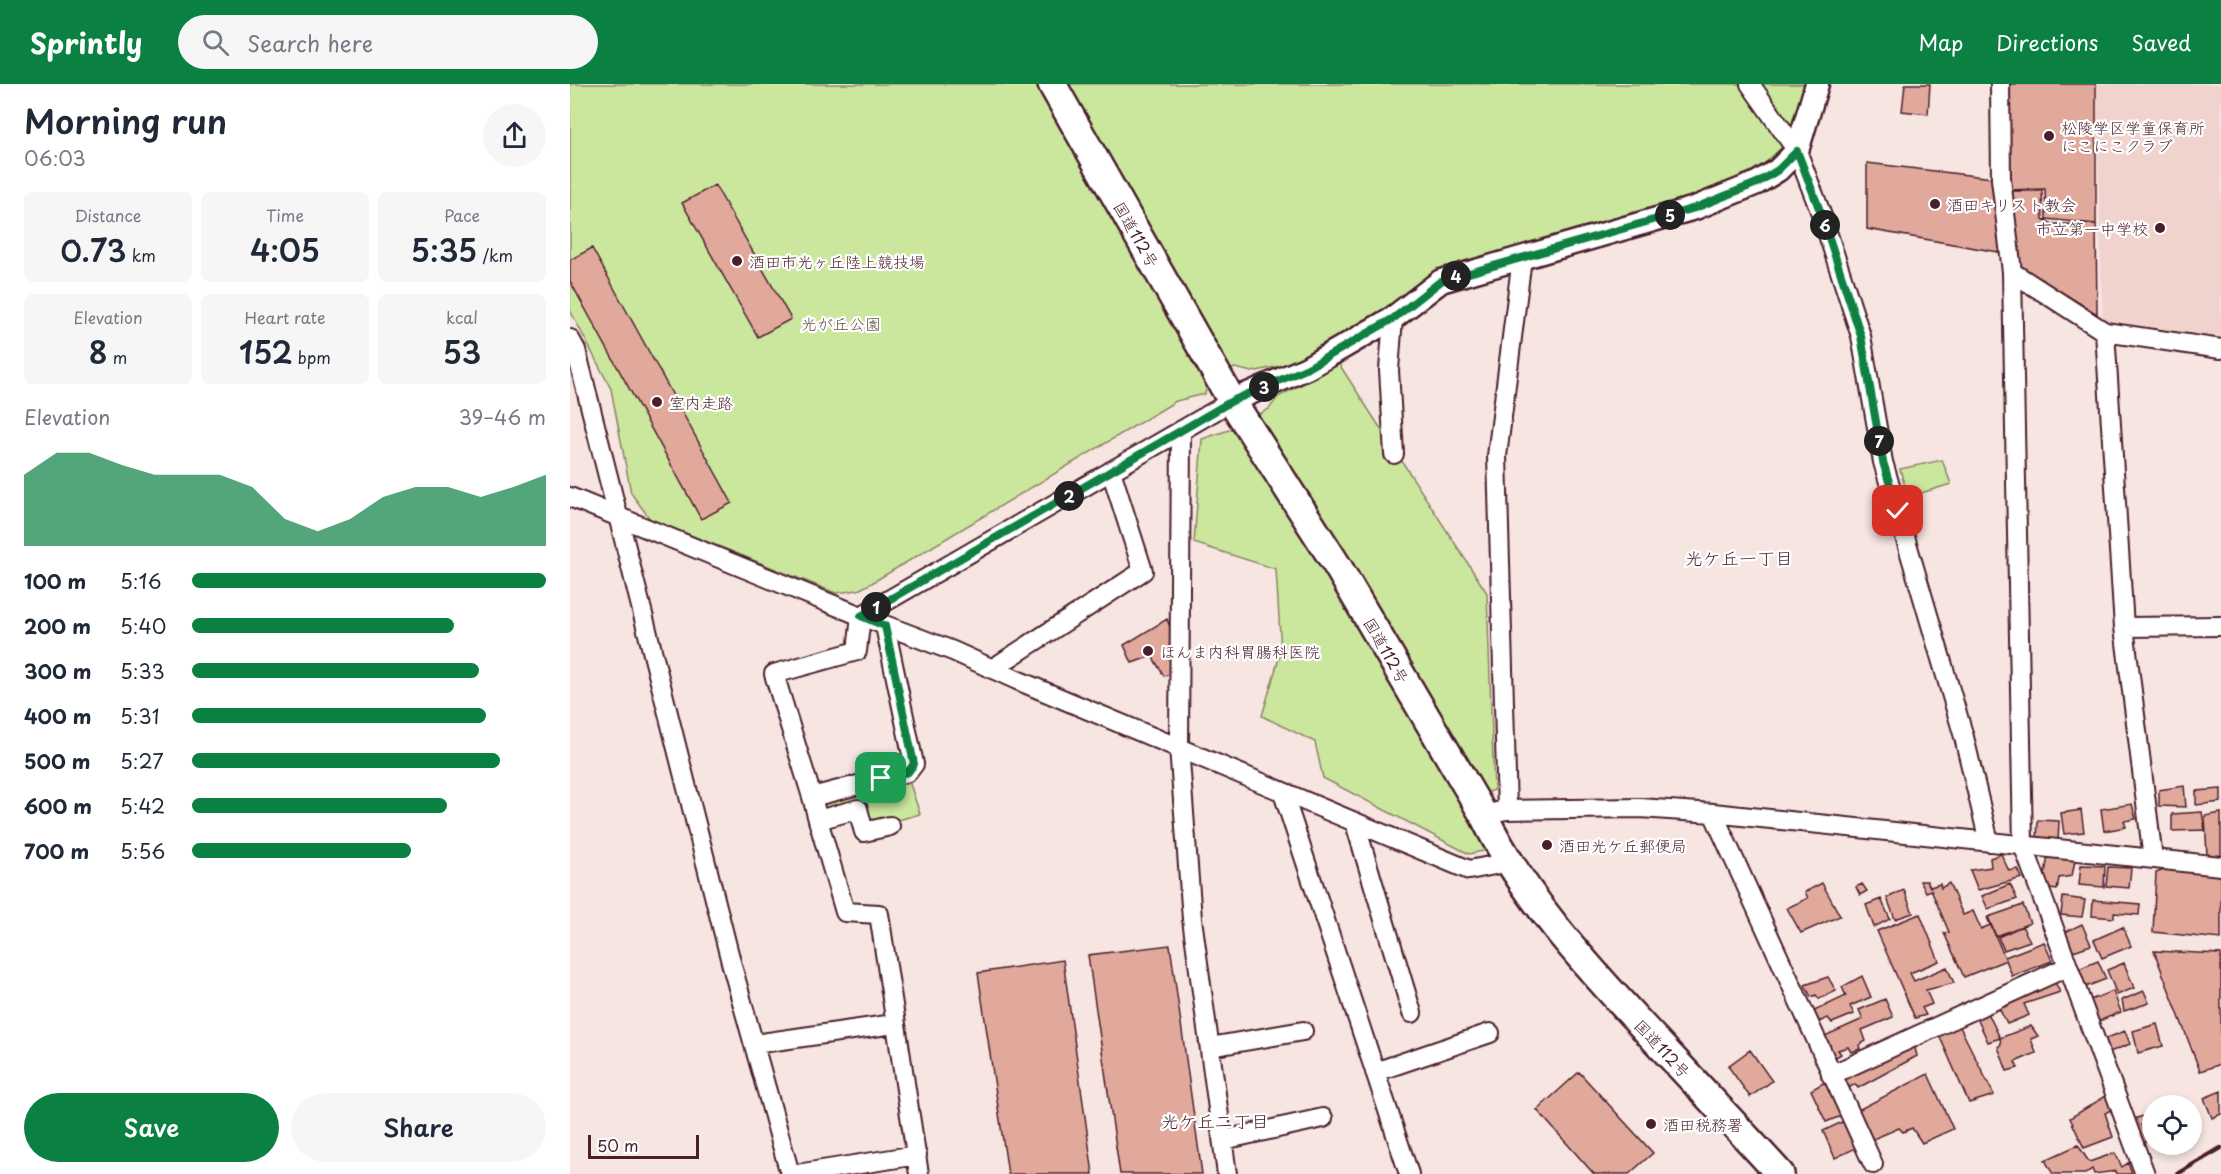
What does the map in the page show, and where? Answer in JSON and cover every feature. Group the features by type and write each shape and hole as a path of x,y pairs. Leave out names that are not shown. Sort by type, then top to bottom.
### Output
{"highway":[{"name":"国道112号","path":"1052,84 1232,401 1495,812 1510,862 1574,952 1780,1174"}],"main road":[{"path":"1232,401 1308,368 1394,318 1441,281 1695,208 1757,183 1778,170 1797,151 1817,84"}],"street":[{"path":"1750,84 1797,151 1822,216 1861,336 1883,462 1964,737 1989,842"},
{"path":"2000,84 2001,179 2012,272 2023,845 2145,1174"},
{"path":"1522,258 1497,456 1495,812 1640,808 1713,813 2221,867"},
{"path":"2012,272 2105,332 2221,349"},
{"path":"1394,318 1389,370 1394,454"},
{"path":"2105,332 2124,627 2153,859"},
{"path":"570,339 576,350 754,1044 790,1174"},
{"path":"861,616 1232,401"},
{"path":"1181,431 1179,747 1192,919 1227,1174"},
{"path":"993,669 1143,571 1111,471"},
{"path":"570,497 885,626 952,651 1469,870 1510,862"},
{"path":"861,616 857,651 774,674 845,912 879,914 894,1024 920,1174"},
{"path":"812,797 908,772 914,764 885,626"},
{"path":"2124,627 2221,626"},
{"path":"1283,793 1409,1174"},
{"path":"818,820 858,809 864,832 890,826"},
{"path":"1713,813 1873,1164"},
{"path":"1355,823 1412,1013"},
{"path":"1831,1075 2067,967"},
{"path":"754,1044 894,1024"},
{"path":"1210,1047 1303,1031"},
{"path":"1375,1072 1490,1033"},
{"path":"1223,1140 1323,1118"},
{"path":"797,1174 917,1155"}],"shaded area":[{"name":"市立第一中学校","path":"2096,84 2221,84 2221,345 2103,330"}],"green space":[{"name":"光が丘公園","path":"570,84 1821,84 1784,145 1733,189 1435,277 1298,362 1252,372 1235,368 1208,376 1205,394 1176,401 870,584 858,590 836,593 650,519 631,493 611,389 570,310"},
{"path":"1339,364 1487,593 1494,790 1462,803 1488,850 1469,854 1323,778 1315,742 1262,716 1281,651 1276,569 1194,543 1202,439 1229,430 1269,409 1278,397"},
{"path":"1942,460 1951,484 1908,497 1900,469"},
{"path":"907,775 920,814 866,829 857,806 820,817 815,799"}],"building":[{"path":"1905,84 1930,84 1928,114 1902,111"},
{"name":"松陵学区学童保育所 にこにこクラブ","path":"2000,84 2096,84 2096,224 2046,219 2045,189 2005,190"},
{"name":"酒田キリスト教会","path":"1867,163 2001,179 2010,254 1867,229"},
{"name":"酒田市光ヶ丘陸上競技場","path":"715,185 791,319 758,337 682,203"},
{"path":"2007,191 2042,191 2043,219 2052,224 2096,224 2097,314 2011,261"},
{"name":"室内走路","path":"592,248 732,503 701,519 570,281 570,260"},
{"name":"ほんま内科胃腸科医院","path":"1167,619 1176,644 1169,646 1175,674 1164,676 1152,656 1132,663 1124,645"},
{"path":"2184,786 2186,807 2159,806 2159,790"},
{"path":"2221,789 2221,802 2196,805 2196,791"},
{"path":"2132,804 2136,819 2124,821 2126,827 2104,831 2101,809"},
{"path":"2081,810 2084,832 2064,834 2061,813"},
{"path":"2202,812 2205,830 2172,831 2172,814"},
{"path":"2221,813 2221,857 2207,856 2205,816"},
{"path":"2038,820 2059,821 2058,842 2037,841"},
{"path":"2001,854 2009,871 2018,869 2022,878 1978,890 1970,870 1991,867 1990,858"},
{"path":"2048,855 2075,860 2072,876 2059,878 2057,890 2043,888"},
{"path":"2081,865 2105,866 2104,887 2079,885"},
{"path":"2108,867 2131,868 2129,888 2106,886"},
{"path":"2164,870 2221,873 2221,939 2153,932 2156,873"},
{"path":"1920,881 1927,881 1930,887 1940,884 1941,888 1949,883 1963,915 1973,911 1981,929 1990,925 1987,917 2006,960 1964,977 1944,933 1949,932 1931,890 1926,892"},
{"path":"1822,883 1840,916 1801,933 1787,908 1808,898 1805,892"},
{"path":"1862,884 1867,891 1860,895 1856,887"},
{"path":"2010,884 2017,899 1988,909 1982,896"},
{"path":"1904,890 1913,913 1895,919 1887,898"},
{"path":"2063,897 2085,900 2082,917 2061,915"},
{"path":"1881,899 1890,919 1874,927 1866,905"},
{"path":"2093,900 2140,904 2139,915 2114,913 2114,918 2092,916"},
{"path":"2023,905 2030,923 1996,936 1988,917"},
{"path":"1920,914 1939,961 1910,973 1914,981 1947,967 1954,983 1926,990 1932,1004 1922,1008 1926,1015 1915,1018 1877,931"},
{"path":"2082,924 2091,945 2073,951 2065,932"},
{"path":"2022,926 2030,941 2004,950 1998,937"},
{"path":"2123,927 2131,946 2102,958 2094,940"},
{"path":"2044,942 2052,961 2012,976 2005,957"},
{"path":"1170,945 1202,1174 1120,1174 1088,955"},
{"path":"2154,951 2221,954 2221,1064 2200,1071"},
{"path":"1063,960 1093,1174 1008,1174 978,973"},
{"path":"2098,961 2106,979 2083,988 2076,970"},
{"path":"2124,963 2134,988 2117,995 2107,970"},
{"path":"1862,976 1871,997 1850,1006 1854,1014 1832,1023 1828,1018 1816,1023 1810,1013 1846,996 1842,987"},
{"path":"1828,977 1836,991 1819,999 1816,995 1811,997 1805,985"},
{"path":"2052,977 2060,992 2024,1004 2029,1015 2007,1024 1997,1004"},
{"path":"2113,991 2121,1012 2094,1023 2085,1002"},
{"path":"2144,991 2149,1003 2124,1011 2122,1000"},
{"path":"1885,999 1893,1017 1862,1030 1866,1041 1859,1045 1860,1049 1851,1052 1848,1047 1838,1050 1841,1054 1831,1060 1820,1038 1863,1019 1859,1010"},
{"path":"1988,1013 2000,1038 1988,1042 1977,1018"},
{"path":"2157,1024 2163,1046 2138,1053 2133,1031"},
{"path":"1959,1025 1994,1095 1969,1103 1939,1035"},
{"path":"2031,1026 2038,1036 2031,1039 2036,1053 2015,1062 2018,1068 2007,1071 1998,1047 2001,1044 2000,1038"},
{"path":"2125,1031 2130,1044 2107,1053 2102,1040"},
{"path":"1913,1040 1917,1056 1858,1088 1855,1084 1847,1089 1840,1076"},
{"path":"1750,1050 1772,1081 1750,1097 1728,1066"},
{"path":"1579,1072 1653,1153 1629,1174 1594,1174 1537,1110"},
{"path":"1928,1074 1953,1129 1922,1143 1912,1128 1903,1132 1899,1128 1871,1140 1856,1111"},
{"path":"1825,1082 1841,1116 1826,1122 1811,1090"},
{"path":"2221,1091 2221,1114 2212,1118 2204,1098"},
{"path":"2109,1094 2116,1107 2105,1113 2113,1137 2084,1148 2070,1118"},
{"path":"2142,1116 2142,1143 2140,1144 2131,1120"},
{"path":"1844,1121 1856,1148 1835,1158 1823,1131"},
{"path":"2078,1145 2089,1162 2115,1153 2122,1167 2128,1163 2132,1174 2117,1174 2116,1171 2094,1174 2092,1169 2085,1174 2053,1174 2045,1160"}],"railway":[{"path":"2177,1174 2221,1148"}],"place":[{"name":"松陵学区学童保育所 にこにこクラブ","path":"2049,136"},
{"name":"酒田キリスト教会","path":"1935,204"},
{"name":"市立第一中学校","path":"2160,228"},
{"name":"酒田市光ヶ丘陸上競技場","path":"737,261"},
{"name":"室内走路","path":"657,402"},
{"name":"ほんま内科胃腸科医院","path":"1148,651"},
{"name":"酒田光ケ丘郵便局","path":"1547,845"},
{"name":"酒田税務署","path":"1651,1124"}],"district":[{"name":"光ケ丘一丁目","path":"1739,557"},
{"name":"光ケ丘二丁目","path":"1215,1120"}],"route":[{"path":"881,778 908,772 914,764 885,626 861,616 1232,401 1308,368 1394,318 1441,281 1695,208 1757,183 1778,170 1797,151 1822,216 1861,336 1883,462 1898,511"}]}
